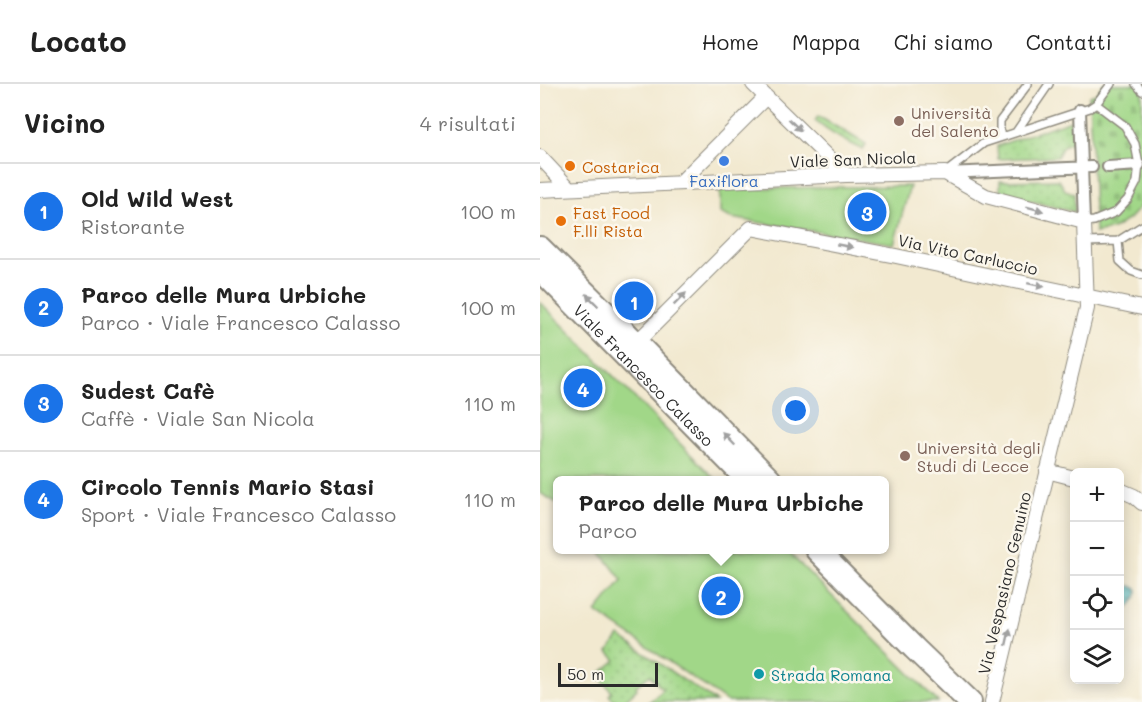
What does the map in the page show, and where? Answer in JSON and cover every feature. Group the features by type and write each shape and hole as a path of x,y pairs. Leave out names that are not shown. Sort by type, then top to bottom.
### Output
{"main road":[{"name":"Viale Francesco Calasso","path":"540,248 744,476"},
{"name":"Viale Francesco Calasso","path":"540,270 630,349 766,476"},
{"path":"822,554 970,702"},
{"path":"843,554 987,702"}],"street":[{"path":"753,84 846,175"},
{"path":"681,183 766,97"},
{"path":"1080,111 1087,168 1084,222 1086,296"},
{"path":"540,158 569,188"},
{"path":"1108,167 1141,165"},
{"path":"945,173 1087,168"},
{"path":"945,173 986,196 1084,222"},
{"name":"Viale San Nicola","path":"540,190 846,175 945,173"},
{"name":"Via Vito Carluccio","path":"630,349 751,228 1142,308"},
{"name":"Via Vespasiano Genuino","path":"992,702 1087,308 1086,296"},
{"path":"1047,471 1070,477"},
{"path":"1124,492 1134,496 1142,503"}],"lane":[{"path":"999,137 1000,121 1028,84"},
{"path":"1016,132 1049,84"},
{"path":"945,173 984,143 1096,104 1112,84"},
{"path":"1136,84 1142,91"},
{"path":"1084,222 1094,221 1116,212 1128,199 1137,182 1141,165 1135,144 1125,126 1096,104"},
{"path":"1086,242 1118,241 1142,226"},
{"path":"1118,241 1120,261 1131,271 1142,275"}],"green space":[{"path":"1103,84 1142,84 1142,204 1129,219 1113,229 1095,233 1089,96 1096,94"},
{"path":"818,116 866,144 863,150 838,137 815,121"},
{"path":"1071,120 1072,142 1063,146 1057,157 998,159 997,146"},
{"path":"1059,180 1065,190 1074,193 1075,212 1000,193 1000,181"},
{"path":"910,186 894,244 731,218 720,213 720,189"},
{"path":"540,302 712,476 553,476 553,501 540,493"},
{"path":"602,554 790,554 938,702 728,702 596,612 622,580"},
{"path":"619,636 716,702 649,702 663,690 650,675 636,686 637,689 623,702 615,702 609,695 612,692 598,675 616,660 608,652"}],"water":[{"path":"1131,586 1137,589 1136,597 1130,606 1124,610 1124,589"}],"place":[{"name":"Università del Salento","path":"899,121"},
{"name":"Faxiflora","path":"724,161"},
{"name":"Costarica","path":"570,166"},
{"name":"Sudest Cafè","path":"867,212"},
{"name":"Fast Food F.lli Rista","path":"561,221"},
{"name":"Old Wild West","path":"634,301"},
{"name":"Circolo Tennis Mario Stasi","path":"583,388"},
{"name":"Università degli Studi di Lecce","path":"905,456"},
{"name":"Parco delle Mura Urbiche","path":"721,596"},
{"name":"Strada Romana","path":"759,674"}]}
